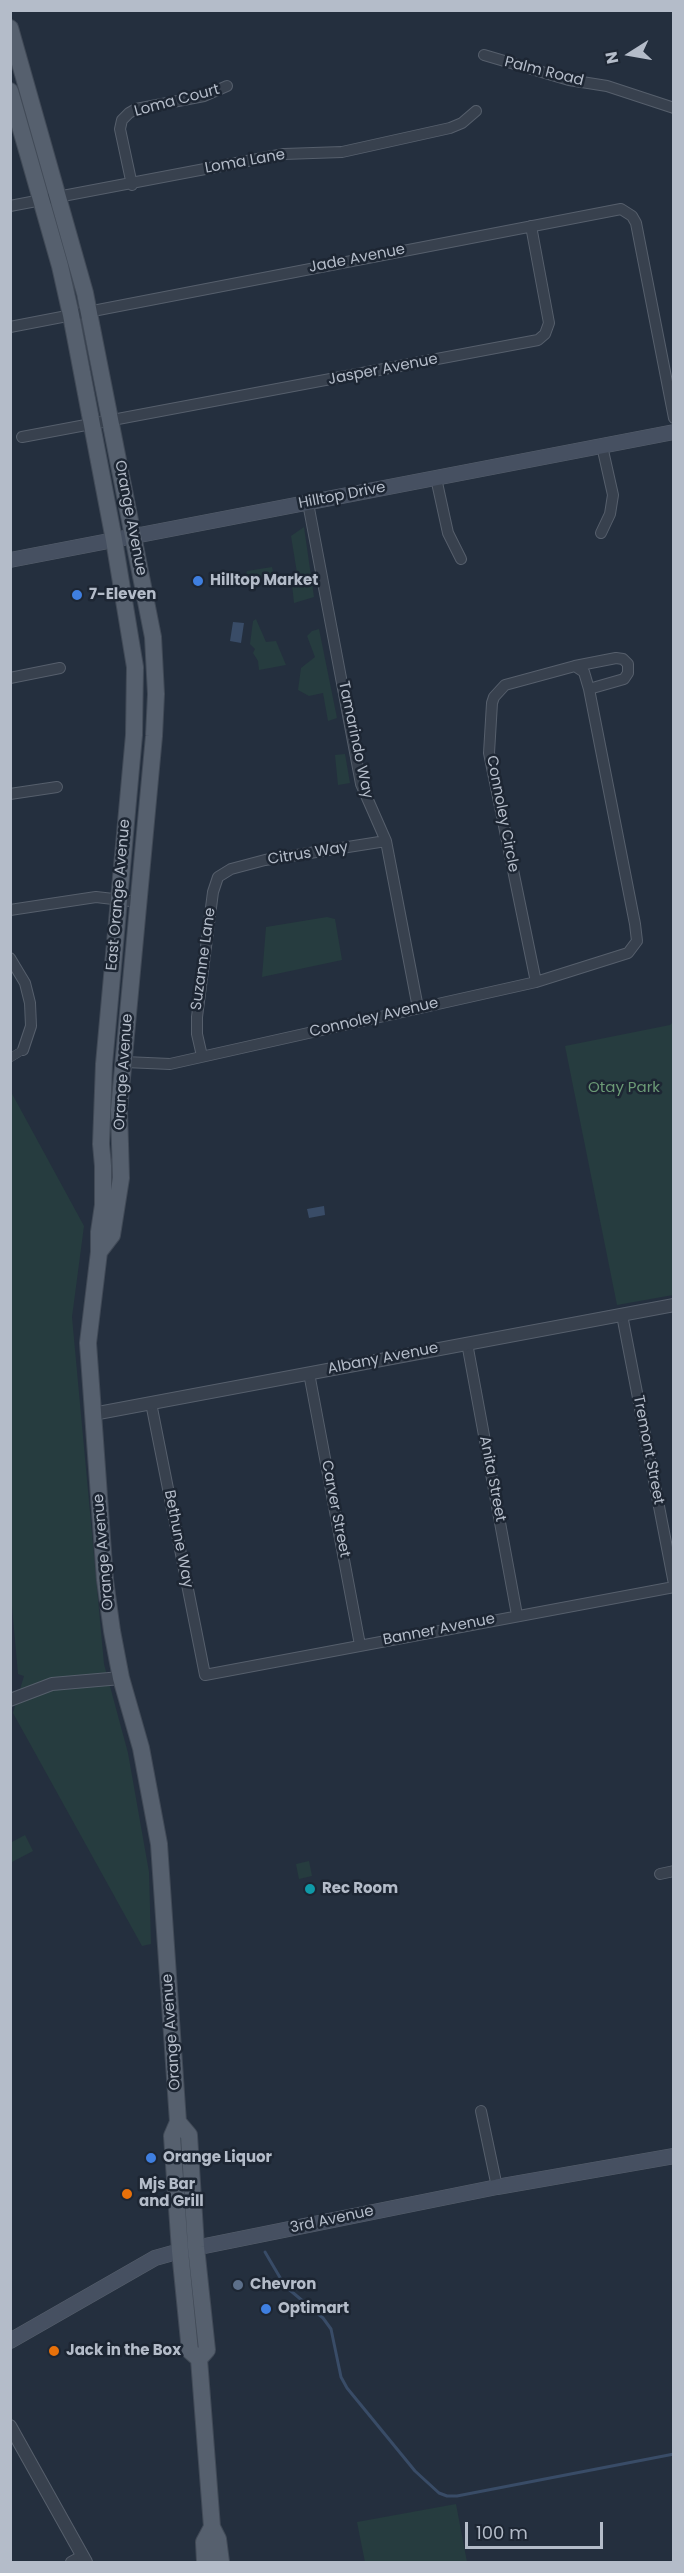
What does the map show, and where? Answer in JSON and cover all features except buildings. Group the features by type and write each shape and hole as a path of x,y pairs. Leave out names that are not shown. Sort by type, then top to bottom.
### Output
{"main road":[{"name":"Orange Avenue","path":"10,28 60,198 89,311 153,637 156,694 119,1110 121,1178 112,1235 99,1252 88,1343 105,1580 121,1678 141,1748 159,1844 178,2122 189,2135 188,2249 207,2350 199,2359 212,2527 218,2539 221,2562"},
{"name":"Orange Avenue","path":"10,92 42,200 71,315 114,540"},
{"name":"Hilltop Drive","path":"10,560 674,432"},
{"name":"East Orange Avenue","path":"99,1252 103,1205 101,1144 104,1060 136,698 132,640 114,540"},
{"path":"104,1060 125,1062"},
{"name":"3rd Avenue","path":"10,2341 155,2258 188,2249 497,2187 674,2156"},
{"name":"Orange Avenue","path":"205,2562 204,2542 212,2527"}],"street":[{"name":"Palm Road","path":"484,55 569,80 607,86 674,108"},
{"name":"Loma Court","path":"132,184 120,129 122,120 136,109 204,96 227,86"},
{"name":"Loma Lane","path":"10,206 284,154 342,152 450,128 462,123 476,111"},
{"name":"Jade Avenue","path":"10,327 621,209 632,216 636,223 674,418"},
{"name":"Jasper Avenue","path":"22,437 538,340 545,334 549,323 531,225"},
{"path":"601,533 610,514 613,495 602,446"},
{"path":"436,478 448,533 461,559"},
{"name":"Tamarindo Way","path":"308,503 361,784 386,841 418,1008"},
{"name":"Connoley Circle","path":"536,982 489,753 492,704 494,697 505,685 575,666 616,658 623,659 628,664 628,673 624,679 589,689"},
{"path":"575,666 584,672 589,689"},
{"path":"10,678 60,669"},
{"name":"Connoley Avenue","path":"125,1062 170,1064 536,982 621,956 634,947 637,938 589,689"},
{"path":"10,794 57,787"},
{"name":"Citrus Way","path":"231,869 265,860 386,841"},
{"name":"Suzanne Lane","path":"202,1056 197,1034 197,1017 213,892 218,877 231,869"},
{"path":"10,910 96,897 139,902"},
{"path":"10,958 25,983 30,1003 31,1026 23,1050 10,1058"},
{"name":"Albany Avenue","path":"93,1414 674,1305"},
{"name":"Tremont Street","path":"622,1315 674,1585"},
{"name":"Anita Street","path":"467,1343 517,1615"},
{"name":"Carver Street","path":"309,1373 360,1645"},
{"name":"Bethune Way","path":"151,1403 205,1675"},
{"name":"Banner Avenue","path":"205,1675 674,1585"},
{"path":"10,1700 52,1684 121,1678"},
{"path":"660,1874 674,1871"},
{"path":"481,2110 497,2187"},
{"path":"10,2426 80,2560"}],"green space":[{"path":"304,527 314,597 294,603 291,575 297,573 291,536"},
{"path":"272,567 275,580 261,579 242,587 247,571"},
{"path":"256,619 266,642 276,641 286,665 259,670 258,661 253,653 255,649 250,644 253,621"},
{"path":"319,629 337,718 328,721 323,693 309,696 298,690 301,668 315,657 307,636"},
{"path":"345,754 350,783 338,785 335,755"},
{"path":"327,917 335,919 342,960 262,977 266,927"},
{"name":"Otay Park","path":"673,1022 673,1295 617,1305 565,1046 670,1025"},
{"path":"10,1090 84,1226 72,1317 104,1664 128,1753 149,1872 151,1944 142,1946 13,1713 24,1676 18,1674 10,1584"},
{"path":"25,1835 33,1851 12,1862 10,1843"},
{"path":"309,1861 312,1876 299,1879 296,1864"},
{"path":"456,2504 467,2562 365,2562 357,2522"}],"water":[{"path":"233,622 244,623 241,643 230,641"},
{"path":"324,1206 325,1215 309,1218 307,1209"}],"waterway":[{"path":"265,2252 285,2286 323,2318 331,2329 341,2377 347,2388 415,2471 439,2493 457,2496 674,2454"}],"place":[{"name":"Hilltop Market","path":"198,581"},
{"name":"7-Eleven","path":"77,595"},
{"name":"Rec Room","path":"310,1889"},
{"name":"Orange Liquor","path":"151,2158"},
{"name":"Mjs Bar and Grill","path":"127,2194"},
{"name":"Chevron","path":"238,2285"},
{"name":"Optimart","path":"266,2309"},
{"name":"Jack in the Box","path":"54,2351"}]}
